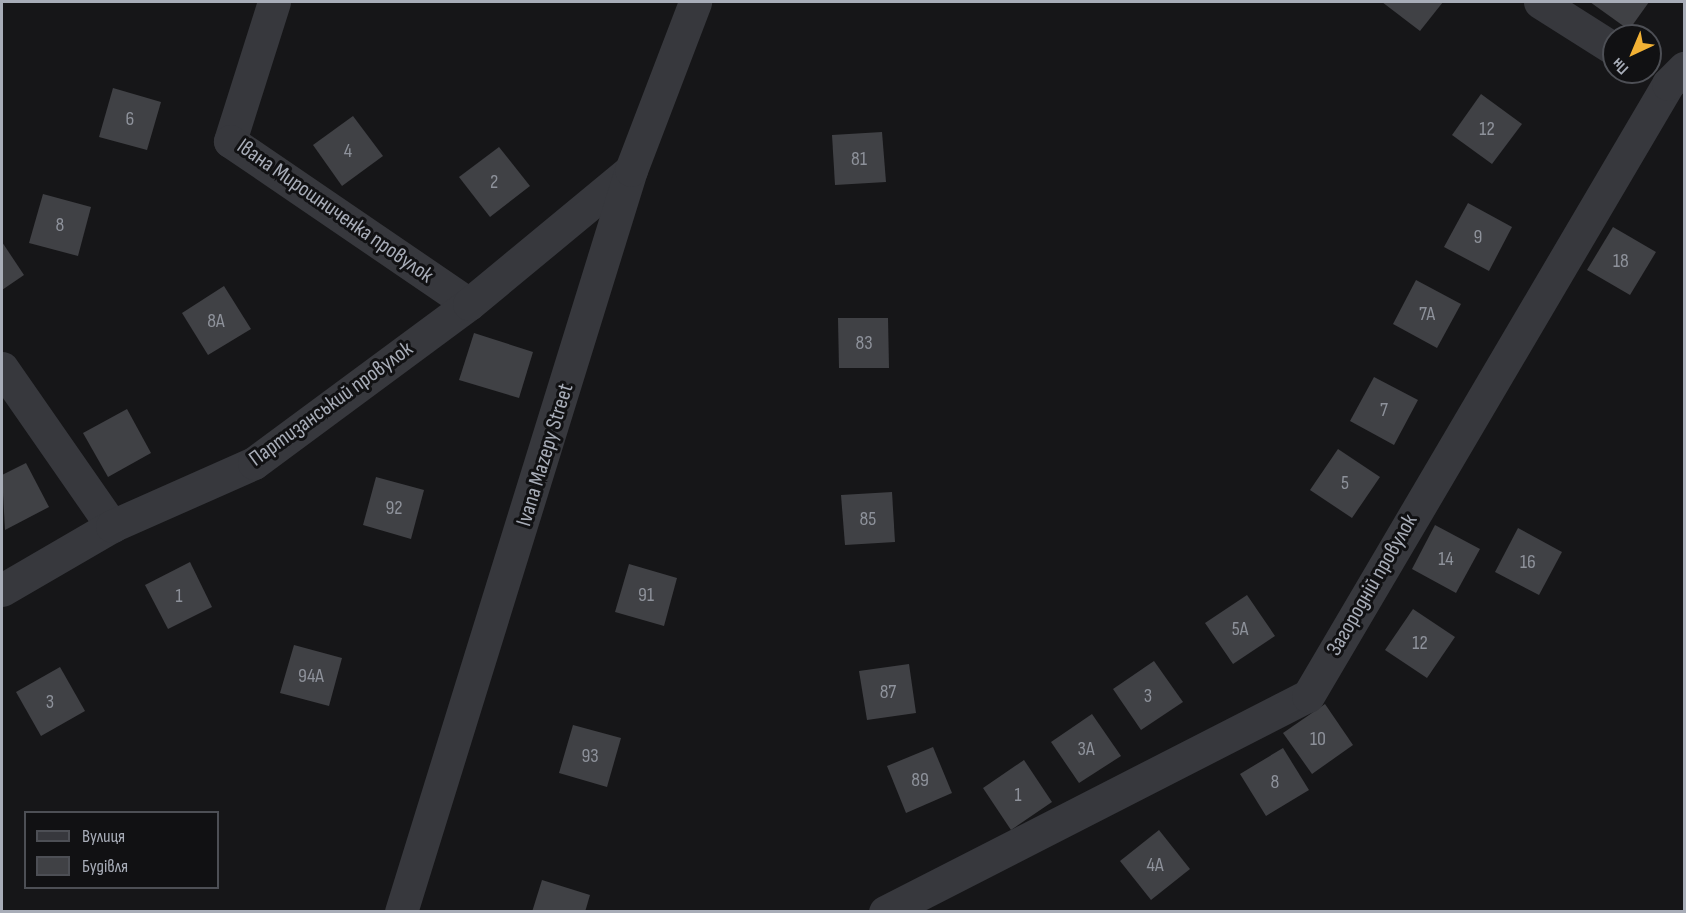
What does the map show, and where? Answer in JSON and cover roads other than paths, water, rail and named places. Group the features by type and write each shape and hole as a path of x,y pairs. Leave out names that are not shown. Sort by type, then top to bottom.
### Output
{"street":[{"name":"Івана Мирошниченка провулок","path":"274,2 230,141 469,304"},
{"name":"Ivana Mazepy Street","path":"401,912 631,170 695,2"},
{"path":"1540,2 1602,41"},
{"name":"Загородній провулок","path":"885,912 1308,696 1672,80"},
{"name":"Партизанський провулок","path":"2,590 112,526 254,463 469,304 631,170"},
{"path":"2,368 112,526"}]}
